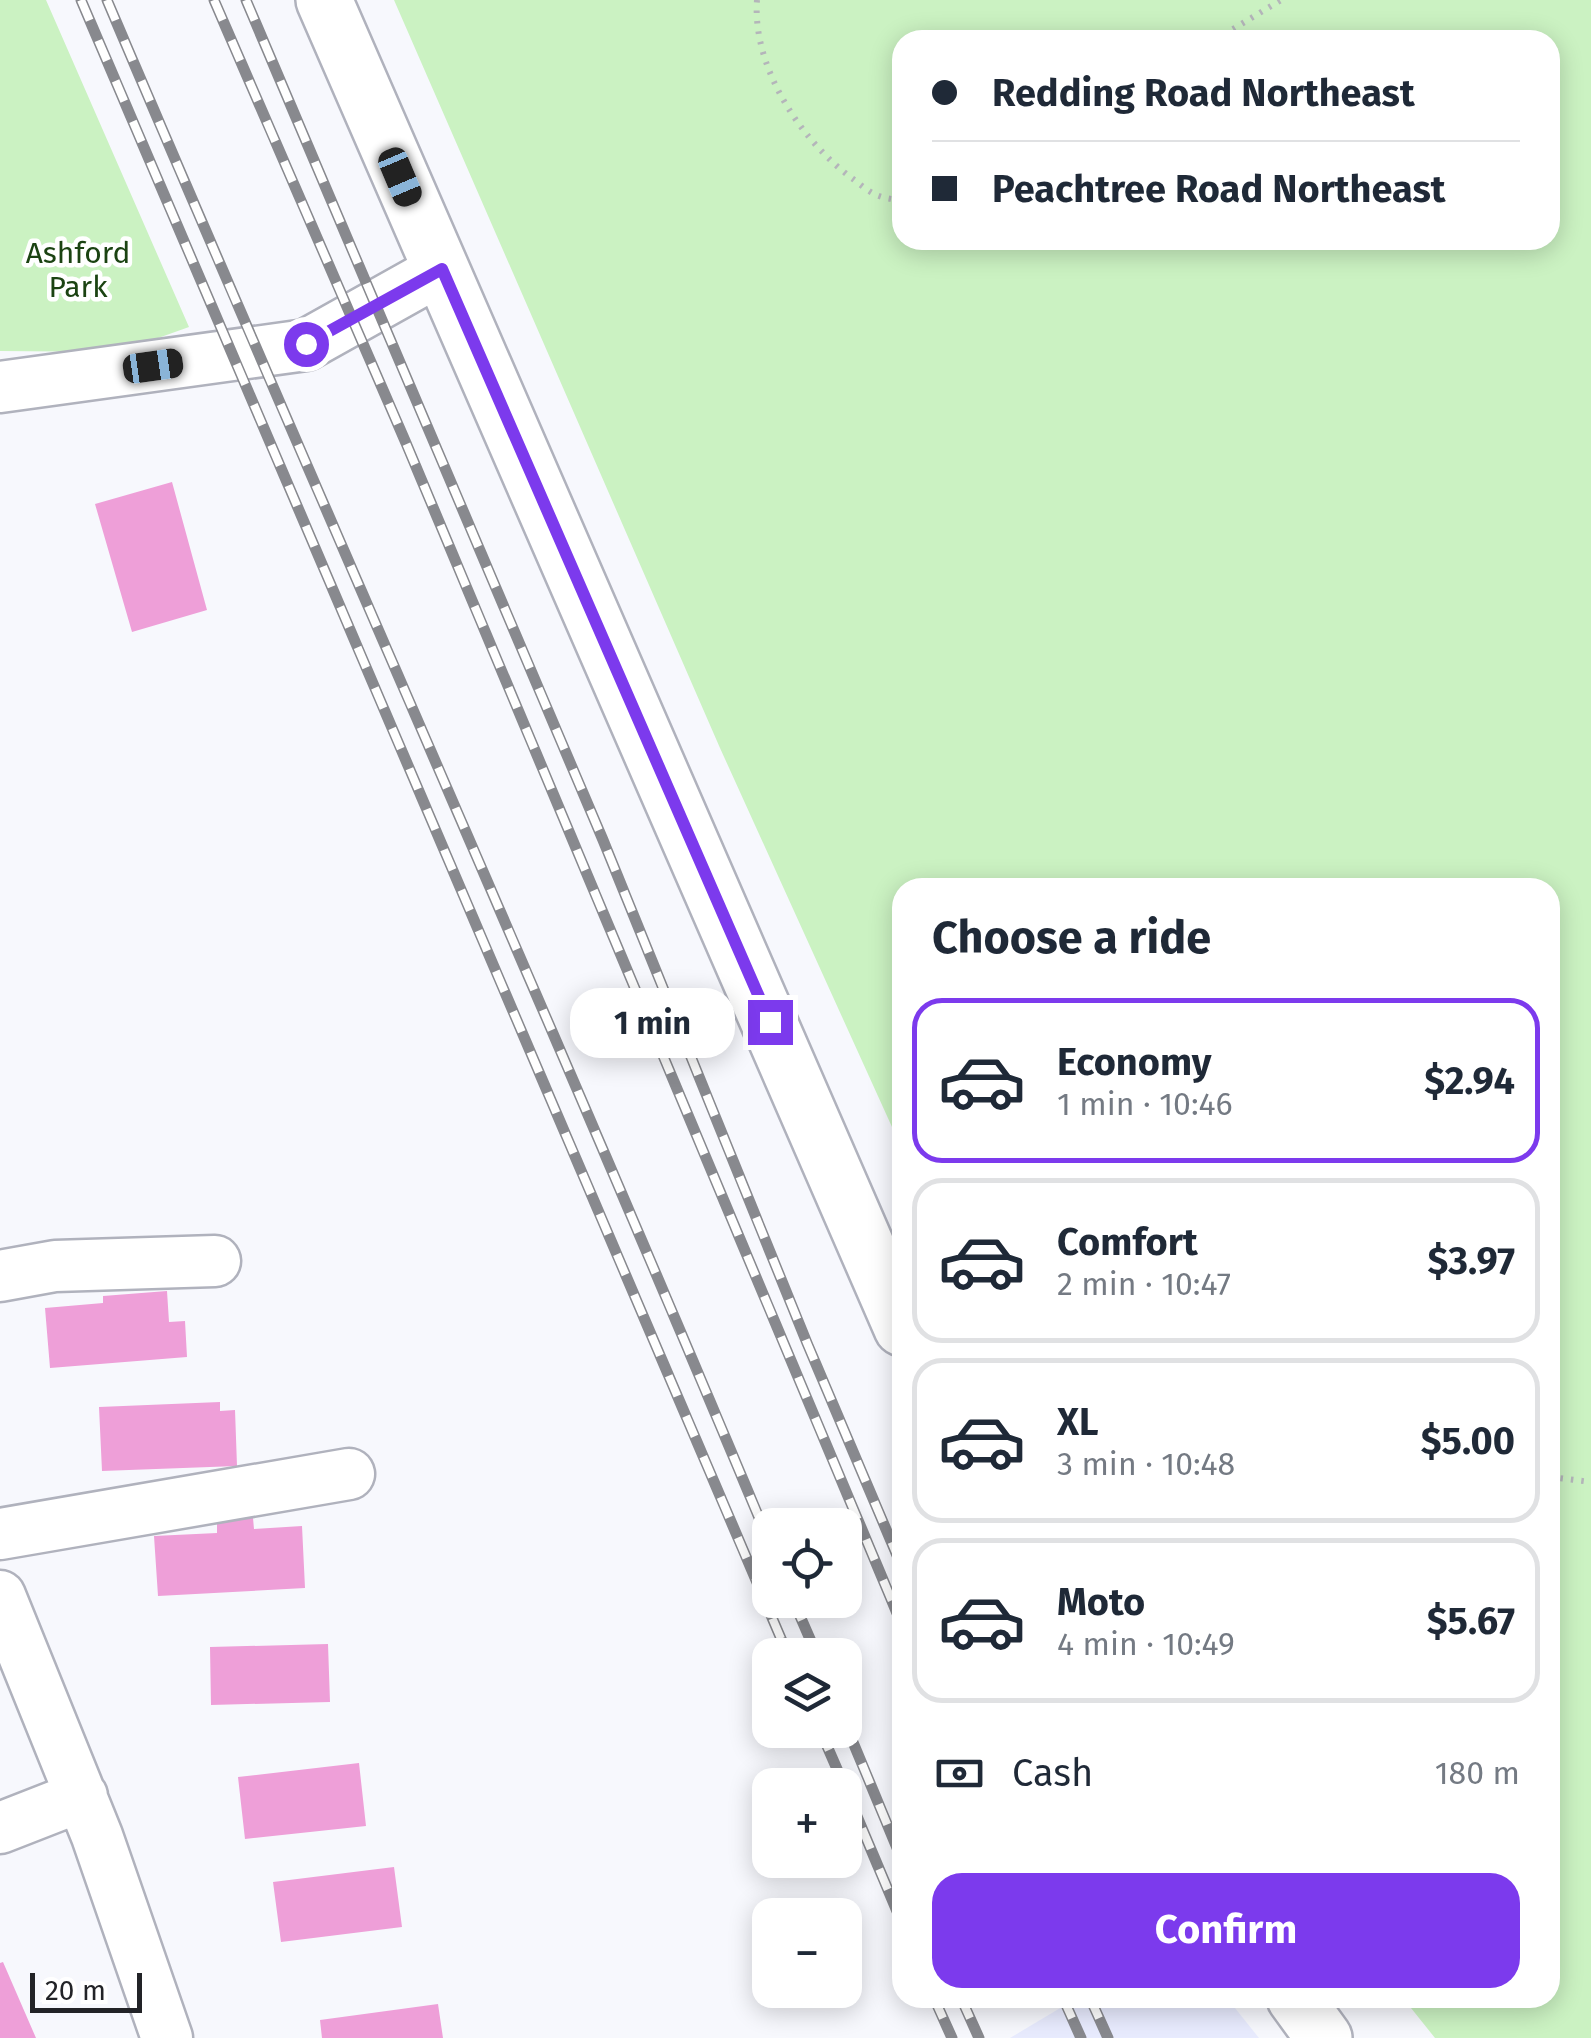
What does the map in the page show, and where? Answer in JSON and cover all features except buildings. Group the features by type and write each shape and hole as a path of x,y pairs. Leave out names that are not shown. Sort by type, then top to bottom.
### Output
{"highway":[{"path":"324,0 892,1305"},
{"path":"1302,2008 1324,2038"}],"street":[{"path":"0,387 306,344 442,269"},
{"path":"0,1276 55,1266 215,1262"},
{"path":"0,1534 348,1474"},
{"path":"0,1596 82,1796 166,2038"},
{"path":"0,1828 82,1796"}],"path":[{"path":"758,0 756,17 769,70 799,125 836,167 876,196 892,198"},
{"path":"1232,30 1281,0"},
{"path":"1560,1478 1591,1482"}],"shaded area":[{"path":"1060,2008 1235,2008 1259,2038 1010,2038"}],"green space":[{"name":"Ashford Park","path":"0,0 46,0 189,327 119,352 0,351"},
{"path":"394,0 1591,0 1591,2038 1435,2038 1411,2008 1560,2008 1560,878 892,878 892,1127 720,748"}],"railway":[{"path":"81,0 781,1638"},
{"path":"107,0 755,1508"},
{"path":"214,0 406,443 892,1601"},
{"path":"246,0 603,840 892,1543"},
{"path":"801,1618 810,1638"},
{"path":"828,1748 837,1768"},
{"path":"855,1748 892,1836"},
{"path":"862,1828 892,1899"},
{"path":"938,2008 952,2038"},
{"path":"966,2008 979,2038"},
{"path":"1068,2008 1081,2038"},
{"path":"1094,2008 1108,2038"}],"route":[{"path":"306,344 442,269 770,1022"}]}
